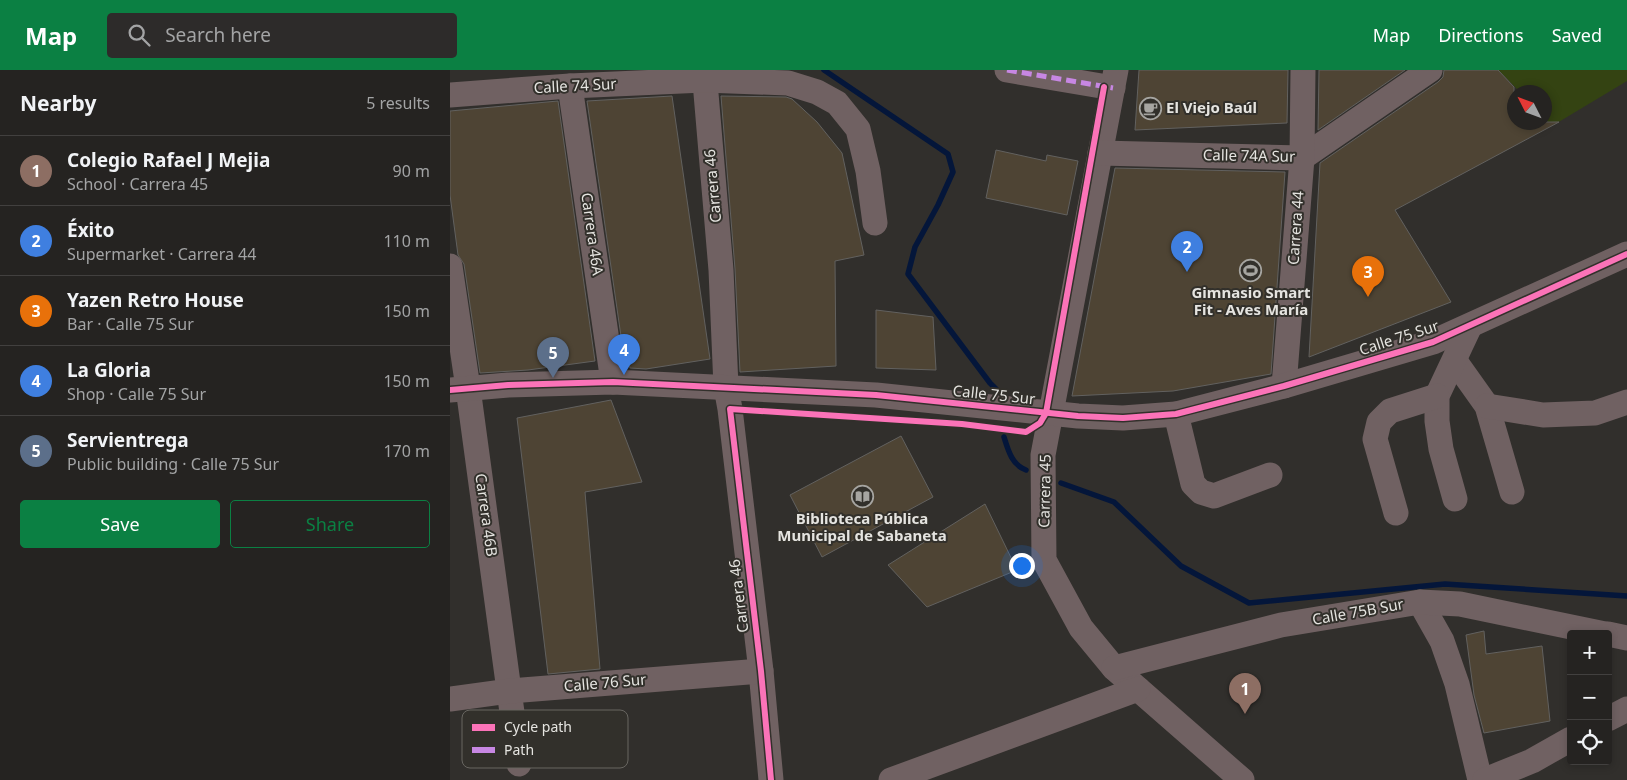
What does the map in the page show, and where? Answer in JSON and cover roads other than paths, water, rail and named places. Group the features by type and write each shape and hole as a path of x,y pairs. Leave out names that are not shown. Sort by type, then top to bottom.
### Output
{"street":[{"path":"1007,70 1115,79"},
{"name":"Carrera 44","path":"1284,386 1302,158 1303,70"},
{"name":"Calle 74A Sur","path":"1100,153 1302,158 1430,70"},
{"name":"Calle 74 Sur","path":"450,95 704,74 788,83 817,92 837,103 858,129 868,170 875,223"},
{"name":"Carrera 46","path":"704,74 721,270 726,387 761,671 771,780"},
{"name":"Carrera 45","path":"1115,79 1043,455 1044,560 1081,628 1114,668 1242,780"},
{"name":"Carrera 46A","path":"570,86 613,382"},
{"name":"Calle 75 Sur","path":"459,389 508,385 613,382 876,395 1078,416 1123,418 1176,414 1284,386 1433,342 1627,254"},
{"name":"Carrera 46B","path":"450,266 459,389 512,710"},
{"path":"1454,499 1441,449 1437,421 1437,396 1470,326"},
{"path":"1455,361 1487,406 1512,492"},
{"path":"1396,513 1374,438 1379,422 1390,412 1437,396"},
{"path":"1487,406 1543,415 1595,413 1627,402"},
{"path":"1176,414 1193,484 1201,492 1214,496 1270,475"},
{"path":"1420,602 1442,641 1457,684 1480,780"},
{"name":"Calle 75B Sur","path":"1114,668 1281,625 1420,602 1460,604 1587,630"},
{"name":"Calle 75B Sur","path":"1612,635 1627,638"},
{"name":"Calle 76 Sur","path":"450,698 510,691 761,671"},
{"path":"890,780 1138,689"},
{"path":"1612,716 1627,709"},
{"path":"1485,780 1532,761 1567,741"}],"waterway":[{"path":"824,70 948,154 953,172 938,205 915,247 908,274 990,383 1003,396"},
{"path":"1004,437 1014,461 1026,470"},
{"path":"1061,483 1114,502 1181,566 1249,603 1445,584 1627,596"}],"place":[{"name":"El Viejo Baúl","path":"1150,108"},
{"name":"Gimnasio Smart Fit - Aves María","path":"1251,270"},
{"name":"Éxito","path":"1187,272"},
{"name":"Yazen Retro House","path":"1368,297"},
{"name":"La Gloria","path":"624,375"},
{"name":"Servientrega","path":"553,378"},
{"name":"Biblioteca Pública Municipal de Sabaneta","path":"862,496"},
{"name":"Colegio Rafael J Mejia","path":"1245,714"}]}
